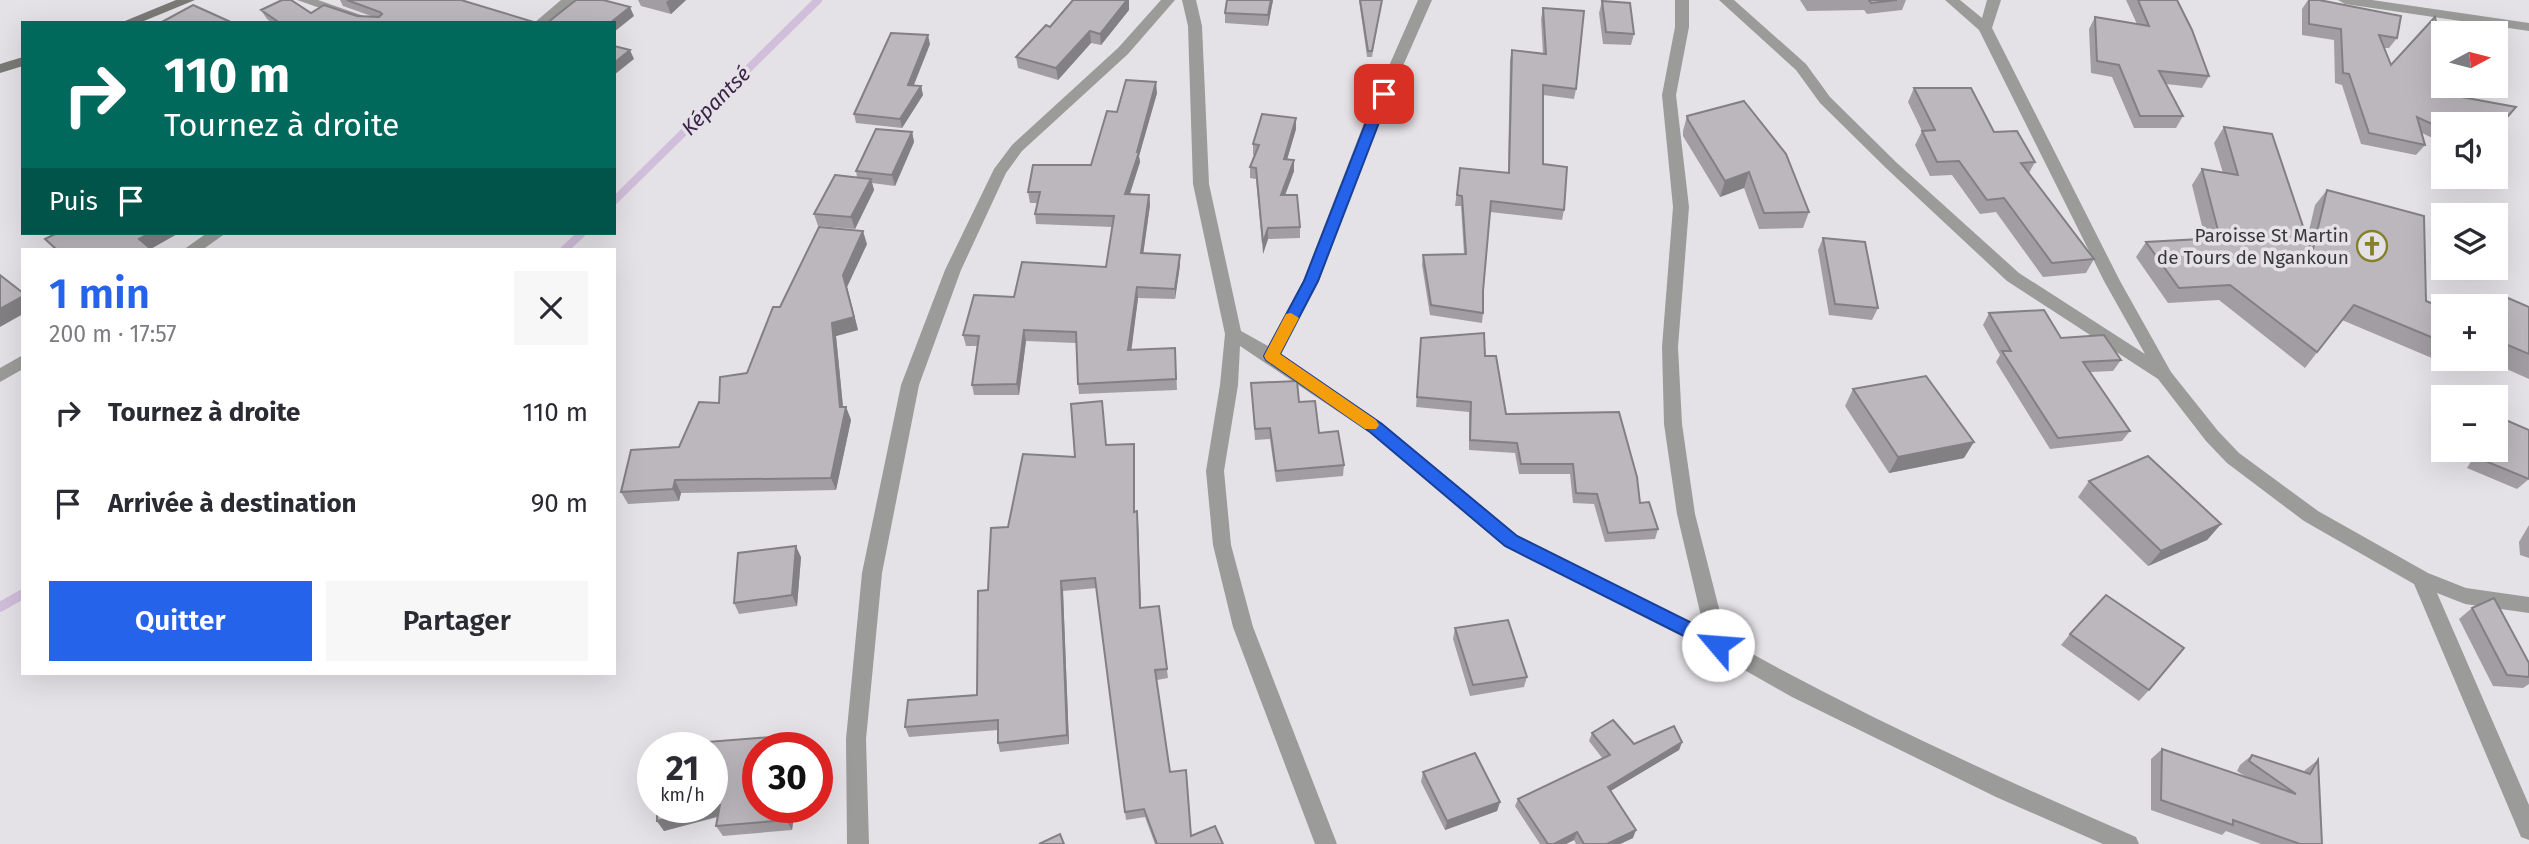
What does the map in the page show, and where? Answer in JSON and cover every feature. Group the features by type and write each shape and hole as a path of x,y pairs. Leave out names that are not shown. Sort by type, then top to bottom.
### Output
{"main road":[{"path":"132,21 188,0"},
{"path":"0,69 21,62"}],"street":[{"path":"304,0 372,21"},
{"path":"543,21 569,0"},
{"path":"858,844 856,739 872,573 910,385 953,271 999,172 1017,148 1124,51 1168,0"},
{"path":"1189,0 1195,26 1201,184 1233,334 1229,385 1215,471 1222,545 1243,627 1326,844"},
{"path":"1271,356 1311,281 1373,118 1425,0"},
{"path":"1682,0 1682,27 1669,95 1681,207 1670,347 1673,424 1686,514 1718,645"},
{"path":"1726,0 1801,67 1825,100 1892,166 2014,277 2165,376"},
{"path":"1952,0 1985,28 2112,281 2165,376 2212,436 2251,472 2311,516 2421,579 2465,596 2529,605"},
{"path":"1985,28 1994,0"},
{"path":"2345,0 2529,27"},
{"path":"194,248 215,235"},
{"path":"1233,334 1271,356 1376,428 1511,541 1718,645 1799,691 2004,790 2128,844"},
{"path":"0,376 21,362"},
{"path":"2421,579 2529,830"}],"building":[{"path":"282,0 291,0 311,13 324,5 357,16 379,17 382,14 380,12 347,0 461,0 530,21 277,21 261,10"},
{"path":"576,0 603,0 630,7 612,21 550,21"},
{"path":"1073,0 1127,0 1100,34 1090,31 1056,68 1016,57 1046,25 1050,27"},
{"path":"1227,0 1271,0 1268,15 1225,13"},
{"path":"1360,0 1382,0 1372,51 1368,51"},
{"path":"1869,0 1897,0 1871,3"},
{"path":"2138,0 2177,0 2192,30 2209,76 2159,71 2183,116 2140,116 2119,65 2097,61 2095,17 2149,26"},
{"path":"2309,0 2401,16 2397,38 2379,35 2391,65 2431,21 2431,98 2466,98 2516,107 2508,116 2508,112 2431,112 2431,123 2417,117 2425,145 2369,133 2349,74 2343,73 2341,29 2309,24"},
{"path":"1602,1 1630,3 1634,34 1606,32"},
{"path":"193,5 229,21 164,21"},
{"path":"1543,8 1584,11 1576,89 1543,85 1543,164 1567,167 1564,210 1491,201 1483,313 1431,305 1423,255 1466,254 1462,196 1457,195 1460,168 1509,173 1512,50 1546,54"},
{"path":"891,33 928,35 908,85 921,86 900,119 854,114"},
{"path":"616,46 630,50 616,61"},
{"path":"1126,80 1156,82 1139,152 1125,194 1149,195 1141,253 1180,255 1175,289 1137,287 1128,350 1175,348 1176,379 1078,384 1076,332 1024,330 1017,384 972,385 979,336 963,335 974,295 1014,297 1022,262 1106,267 1114,216 1035,214 1040,192 1028,192 1033,165 1091,165 1107,111 1117,112"},
{"path":"1914,88 1971,88 1994,132 2017,131 2035,162 2021,163 2094,259 2052,263 2004,198 1987,200 1959,161 1937,162 1922,131 1935,130"},
{"path":"1744,101 1786,154 1809,212 1764,213 1749,172 1725,181 1688,120 1687,116"},
{"path":"1262,114 1296,118 1284,159 1294,160 1281,195 1297,195 1300,227 1268,228 1263,243 1256,168 1250,167 1259,145 1253,144"},
{"path":"2224,127 2272,134 2312,253 2327,190 2424,216 2426,301 2431,303 2431,337 2354,305 2317,352 2230,285 2179,288 2146,242 2220,238 2202,169 2238,175"},
{"path":"876,129 912,132 892,175 856,171"},
{"path":"835,175 871,179 851,217 814,214"},
{"path":"819,227 863,231 843,275 854,317 832,323 840,407 846,407 831,478 675,480 673,489 621,492 631,450 679,447 699,402 719,403 720,377 747,373 773,307 780,307"},
{"path":"53,235 146,235 139,239 150,248 55,248 45,239"},
{"path":"1823,238 1865,242 1878,308 1835,304"},
{"path":"0,275 21,291 21,297 0,309"},
{"path":"2508,298 2529,307 2529,354 2508,345"},
{"path":"2044,310 2061,338 2104,335 2121,360 2083,362 2130,431 2058,438 2002,351 2011,351 1989,313"},
{"path":"1484,333 1485,356 1496,356 1506,414 1619,412 1637,477 1640,503 1649,502 1658,529 1608,533 1597,494 1576,493 1573,464 1521,464 1517,443 1470,440 1471,402 1417,397 1421,338"},
{"path":"1926,376 1974,442 1898,457 1853,389"},
{"path":"1297,381 1299,402 1315,401 1319,433 1338,431 1344,465 1276,471 1270,428 1255,429 1251,383"},
{"path":"1102,401 1106,445 1134,444 1134,512 1137,511 1140,608 1159,606 1167,669 1155,670 1170,772 1186,770 1191,836 1215,826 1223,844 1157,844 1144,809 1125,812 1095,578 1061,581 1067,735 998,743 998,720 905,727 908,700 977,695 978,591 988,590 991,528 1008,527 1023,454 1075,457 1071,404"},
{"path":"2508,421 2529,430 2529,479 2488,462 2508,462"},
{"path":"2148,456 2221,524 2161,551 2089,481"},
{"path":"796,546 792,595 734,603 738,553"},
{"path":"2106,595 2184,648 2149,690 2070,634"},
{"path":"2494,598 2529,663 2529,677 2507,675 2472,608"},
{"path":"1508,620 1527,677 1473,685 1455,628"},
{"path":"1613,720 1634,744 1674,726 1682,742 1608,787 1636,830 1607,844 1584,844 1577,832 1554,844 1548,844 1518,799 1610,755 1592,733"},
{"path":"742,739 742,823 751,823 716,826 717,823 728,823 728,740"},
{"path":"2162,749 2296,794 2249,761 2252,755 2310,774 2318,760 2322,844 2300,844 2233,820 2233,825 2161,800"},
{"path":"1475,753 1500,802 1447,821 1423,772"},
{"path":"1060,834 1064,844 1039,844"}],"waterway":[{"name":"Képantsé","path":"616,199 818,0"},
{"name":"Képantsé","path":"566,248 580,235"},
{"name":"Képantsé","path":"0,607 21,595"}],"slow traffic":[{"path":"1291,318 1271,356 1371,425"}],"place":[{"name":"Paroisse St Martin de Tours de Ngankoun","path":"2372,246"}],"route":[{"path":"1384,94 1311,281 1271,356 1376,428 1511,541 1718,645"}]}
